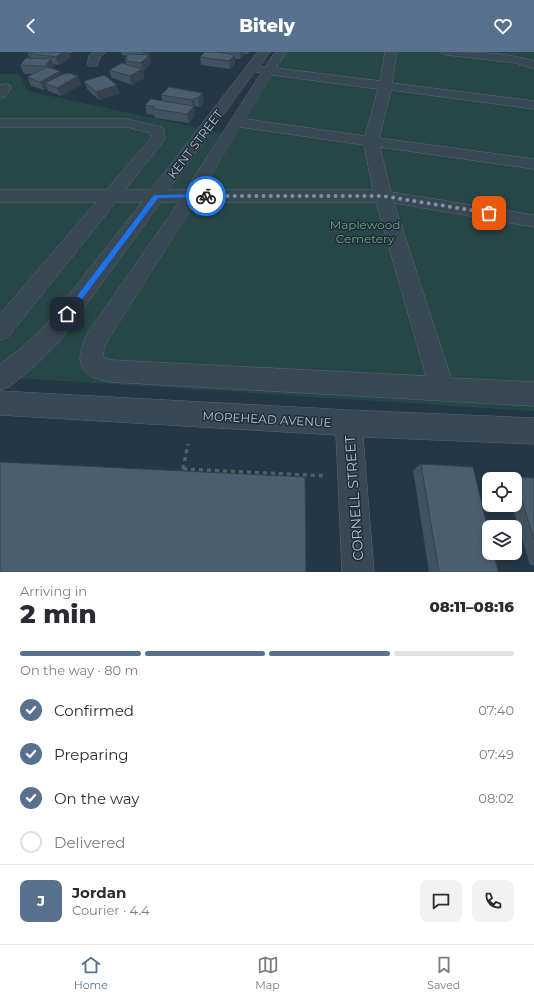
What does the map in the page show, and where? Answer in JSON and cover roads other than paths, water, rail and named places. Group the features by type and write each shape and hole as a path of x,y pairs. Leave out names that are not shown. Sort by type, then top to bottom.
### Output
{"street":[{"path":"93,64 95,56 100,52"},
{"path":"281,52 262,64 236,122 191,196 104,327 91,354 91,360 95,366 99,369 111,371 534,394"},
{"path":"390,52 385,87 371,140 383,196 442,389"},
{"path":"447,52 517,60 534,65"},
{"path":"262,64 385,87 534,106"},
{"name":"KENT STREET","path":"0,379 36,350 51,335 156,196 262,64"},
{"path":"236,122 534,164"},
{"path":"0,123 127,123 157,130 158,139 0,330"},
{"path":"0,196 383,196 534,221"},
{"name":"MOREHEAD AVENUE","path":"0,403 349,423 534,431"},
{"name":"CORNELL STREET","path":"349,423 358,572"}],"park label":[{"name":"Maplewood Cemetery","path":"365,231"}]}
